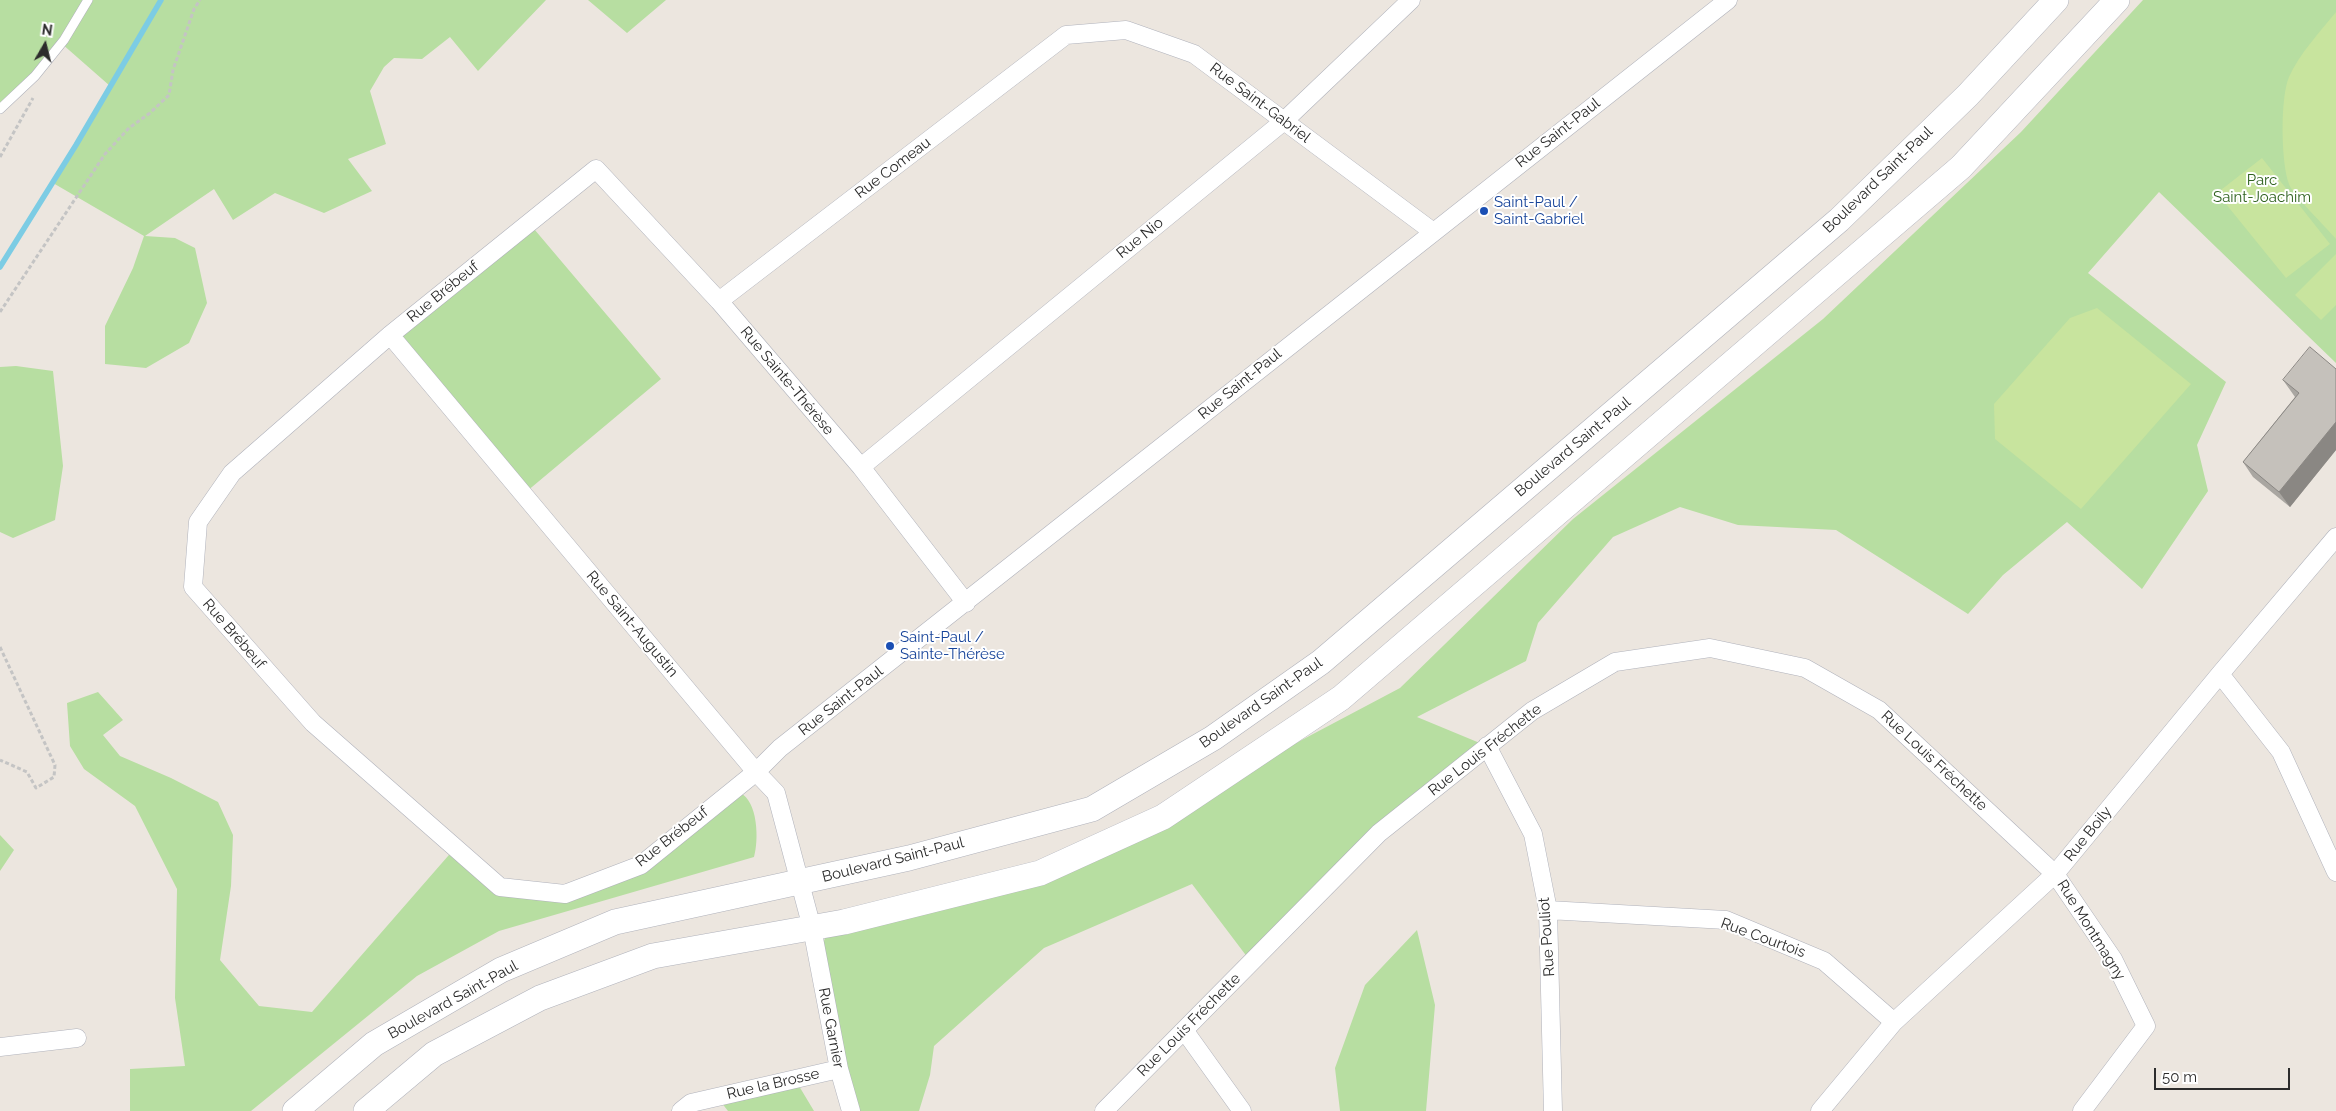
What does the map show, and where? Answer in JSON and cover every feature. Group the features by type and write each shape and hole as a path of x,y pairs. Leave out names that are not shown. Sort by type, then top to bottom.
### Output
{"main road":[{"name":"Boulevard Saint-Paul","path":"295,1111 374,1044 502,970 615,922 909,858 1092,809 1213,738 1321,662 1839,220 1968,95 2056,0"},
{"path":"366,1111 434,1054 540,998 654,956 813,936 1040,873 1163,817 1341,698 1961,167 2117,0"}],"street":[{"name":"Rue Nio","path":"860,467 1284,121 1410,0"},
{"name":"Rue Saint-Paul","path":"756,772 780,748 966,603 1432,231 1728,0"},
{"name":"Rue Saint-Gabriel","path":"1066,35 1126,30 1194,54 1432,231"},
{"name":"Rue Comeau","path":"719,301 1066,35"},
{"name":"Rue Sainte-Thérèse","path":"596,169 719,301 860,467 966,603"},
{"name":"Rue Brébeuf","path":"596,169 390,335 232,472 198,522 193,587 312,722 500,887 565,894 641,865 756,772"},
{"name":"Rue Saint-Augustin","path":"390,335 756,772 776,793 813,936"},
{"name":"Rue Boily","path":"1820,1111 1894,1022 2055,874 2220,674 2336,538"},
{"name":"Rue Louis Fréchette","path":"1104,1111 1379,833 1532,710 1615,662 1710,648 1804,668 1879,710 2055,874"},
{"path":"2220,674 2281,752 2336,872"},
{"name":"Rue Pouliot","path":"1487,746 1533,834 1548,910 1553,1111"},
{"name":"Rue Montmagny","path":"2055,874 2113,959 2146,1026 2082,1111"},
{"name":"Rue Courtois","path":"1548,910 1726,920 1824,961 1894,1022"},
{"name":"Rue Garnier","path":"813,936 839,1069 851,1111"},
{"path":"1184,1030 1242,1111"},
{"path":"0,1047 77,1038"},
{"name":"Rue la Brosse","path":"681,1111 691,1103 839,1069"}],"lane":[{"path":"0,109 35,76 64,40 88,0"}],"path":[{"path":"0,312 105,154 129,128 150,113 169,95 173,70 194,9 200,0"},
{"path":"0,648 56,765 54,777 36,788 27,772 0,760"}],"green space":[{"path":"0,0 546,0 478,71 450,37 422,59 394,58 384,67 370,91 386,144 348,159 372,191 324,213 275,193 233,220 214,189 145,236 175,238 195,248 207,303 189,343 146,368 105,364 105,326 133,268 144,236 53,183 110,86 61,43 0,109"},
{"path":"588,0 666,0 627,33"},
{"name":"Parc Saint-Joachim","path":"2143,0 2336,0 2336,363 2159,192 2088,273 2226,382 2197,445 2208,491 2142,589 2067,522 2003,575 1968,614 1836,530 1738,525 1680,507 1613,537 1538,623 1526,661 1417,717 1487,746 1251,962 1192,884 1044,948 934,1046 930,1075 919,1111 858,1111 845,1067 823,943 829,929 986,893 1264,760 1400,688 1573,519 1823,319 2021,132"},
{"path":"2336,12 2336,239 2291,189 2284,161 2283,115 2286,87 2293,68"},
{"name":"Parc Saint-Joachim","path":"2262,158 2330,244 2286,278 2217,193"},
{"path":"529,223 661,379 520,497 388,341"},
{"path":"2336,254 2336,305 2321,320 2295,295"},
{"path":"2097,308 2191,384 2081,509 1995,439 1994,404 2070,318"},
{"path":"16,366 53,371 63,466 55,520 13,538 0,532 0,367"},
{"path":"98,692 123,720 103,735 120,756 171,778 218,802 233,835 231,886 220,960 259,1006 312,1012 455,848 500,887 565,894 641,865 740,793 746,797 754,812 757,831 756,850 754,857 499,931 417,976 251,1111 130,1111 130,1069 185,1066 175,998 177,889 135,806 84,769 70,746 67,703"},
{"path":"0,835 14,850 0,871"},
{"path":"1417,930 1435,1005 1426,1111 1340,1111 1335,1068 1365,985"},
{"path":"796,1081 814,1111 728,1111 721,1102"}],"building":[{"path":"2310,347 2336,369 2336,422 2279,492 2243,462 2299,393 2283,380"}],"waterway":[{"path":"0,267 76,145 161,0"}],"place":[{"name":"Saint-Paul / Saint-Gabriel","path":"1484,211"},
{"name":"Saint-Paul / Sainte-Thérèse","path":"890,646"}]}
